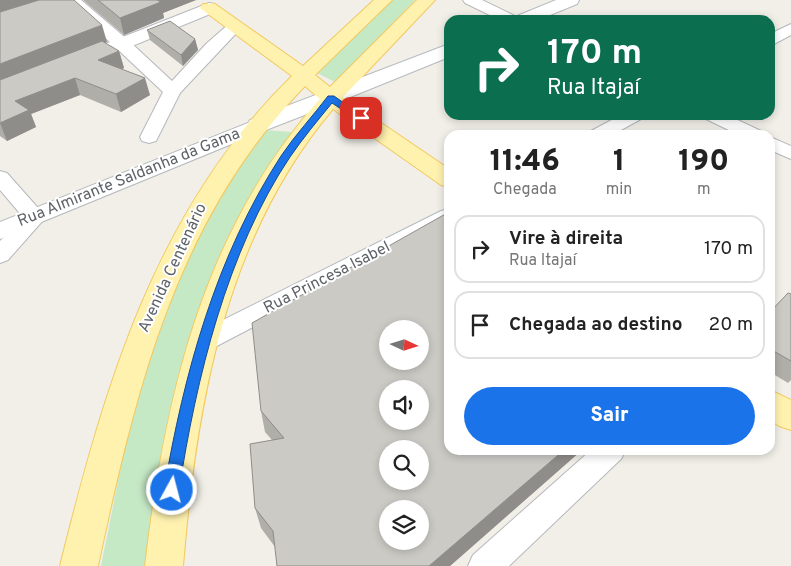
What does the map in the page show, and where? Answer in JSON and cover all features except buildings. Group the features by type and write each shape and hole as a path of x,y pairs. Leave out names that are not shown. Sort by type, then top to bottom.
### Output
{"main road":[{"name":"Avenida Centenário","path":"78,566 116,409 139,340 160,286 184,236 204,200 258,125 304,76 384,0"},
{"path":"164,566 176,455 204,341 226,272 262,197 286,156 331,98 426,0"},
{"path":"535,15 571,0"},
{"path":"61,68 218,5 235,26 331,98 444,177"},
{"name":"Rua Almirante Saldanha da Gama","path":"0,231 258,125 331,98 444,52"},
{"path":"775,406 791,417"}],"street":[{"path":"470,0 502,15"},
{"path":"64,2 122,43 172,91"},
{"path":"149,137 172,91 213,46 235,26"},
{"path":"775,38 791,30"},
{"path":"607,130 626,120"},
{"path":"722,120 744,130"},
{"path":"775,145 791,153"},
{"path":"0,177 35,217 0,255"},
{"name":"Rua Princesa Isabel","path":"204,341 444,219"},
{"path":"485,566 606,455"}],"green space":[{"path":"390,0 415,0 337,83 317,73"},
{"path":"264,130 292,132 229,240 178,375 148,566 101,566 139,377 194,238"}],"route":[{"path":"172,490 176,455 191,389 214,305 238,244 286,156 331,98 361,118"}]}
